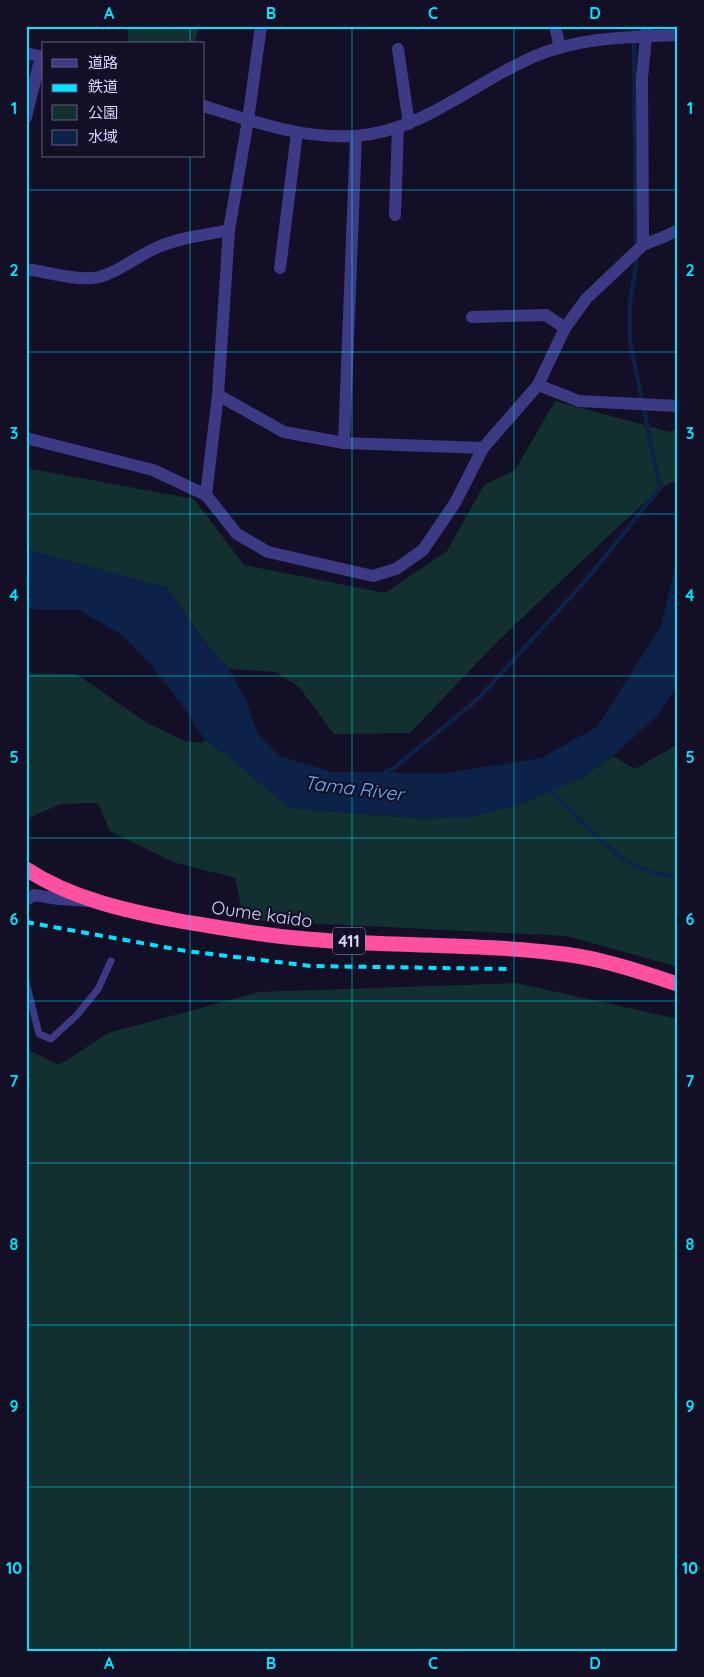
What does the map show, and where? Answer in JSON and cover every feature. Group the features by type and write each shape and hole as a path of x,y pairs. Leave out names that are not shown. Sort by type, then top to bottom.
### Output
{"highway":[{"name":"Oume kaido","path":"26,869 67,891 146,915 259,934 309,940 492,947 565,954 609,962 678,984"}],"street":[{"path":"206,495 218,395 229,230 248,120 261,26"},
{"path":"556,26 560,48"},
{"path":"205,106 297,133 326,137 356,136 403,125 432,113 533,57 560,48 647,32 678,35"},
{"path":"643,245 641,88 647,32"},
{"path":"395,215 403,125 398,49"},
{"path":"26,53 42,57 26,117"},
{"path":"280,268 297,133"},
{"path":"344,443 356,136"},
{"path":"26,271 32,270 95,278 105,275 169,242 229,230"},
{"path":"26,438 153,470 206,495 237,534 268,552 373,576 396,569 423,550 455,503 483,448 538,385 566,328 586,299 643,245 678,230"},
{"path":"472,317 546,315 566,328"},
{"path":"538,385 579,400 678,406"},
{"path":"218,395 284,432 344,443 483,448"},
{"path":"26,900 34,895 59,899 98,901"}],"lane":[{"path":"26,982 39,1034 51,1039 77,1015 98,989 111,962"}],"green space":[{"path":"128,26 199,26 195,42 128,42"},
{"path":"555,401 670,432 678,428 678,480 660,488 585,558 497,642 410,733 334,734 300,688 276,672 229,669 205,642 167,588 26,549 26,468 194,499 244,565 385,593 447,551 484,485 515,470"},
{"path":"26,673 76,674 149,724 185,741 202,743 205,740 233,760 289,808 424,819 580,779 613,756 635,769 678,744 678,967 567,936 244,920 235,878 173,862 110,831 98,803 61,804 26,819"},
{"path":"516,983 678,1019 678,1651 26,1651 26,1049 59,1065 108,1033 260,992"}],"water":[{"name":"Tama River","path":"26,549 167,588 205,642 229,669 247,702 257,733 279,756 333,772 447,773 541,758 597,727 661,626 678,555 678,684 658,715 613,756 580,779 515,807 465,818 424,819 289,808 233,760 205,740 180,702 150,664 122,635 79,610 26,609"}],"waterway":[{"path":"634,26 636,247"},
{"name":"Tama River","path":"380,775 394,768 478,699 587,579 660,488 630,341 630,304 636,255"},
{"path":"547,789 622,858 639,867 658,873 678,875"}],"railway":[{"path":"26,922 186,951 311,966 507,969"}]}
